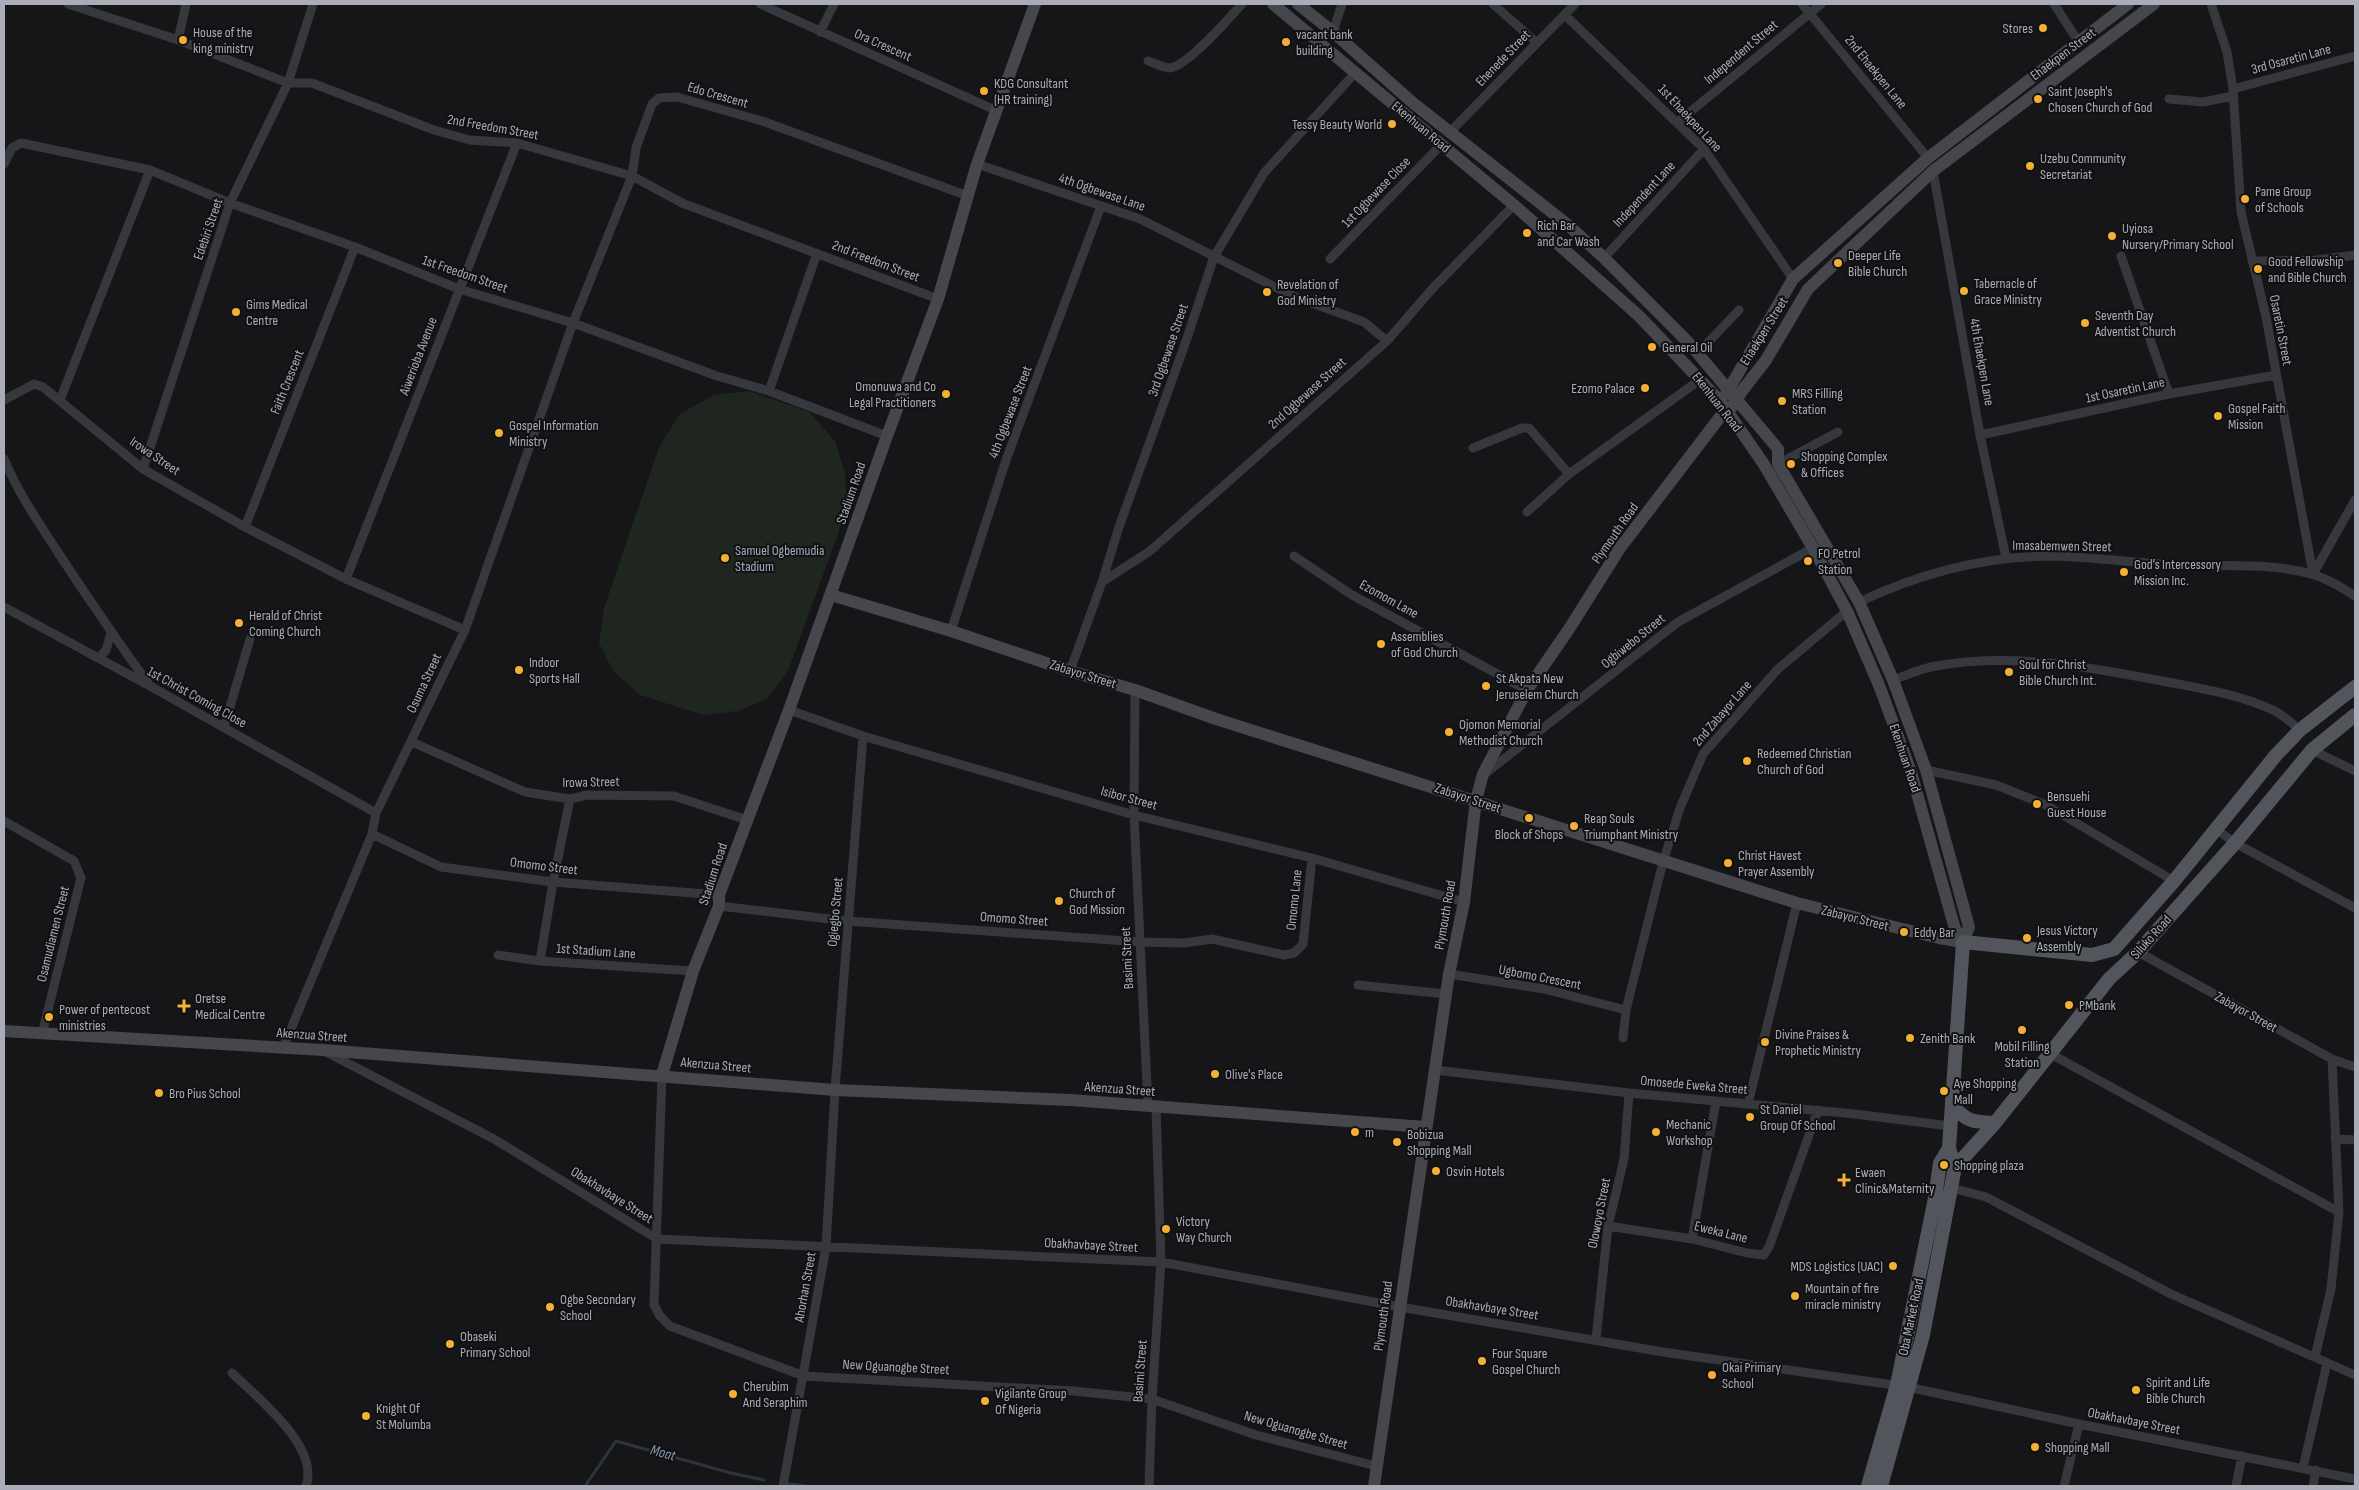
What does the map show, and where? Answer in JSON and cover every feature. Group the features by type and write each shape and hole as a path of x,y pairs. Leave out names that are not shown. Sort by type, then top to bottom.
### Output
{"main road":[{"name":"Siluko Road","path":"2114,949 2174,881 2276,755 2300,730 2355,687"},
{"name":"Siluko Road","path":"1955,1167 1996,1123 2109,978 2138,952 2235,843 2312,750 2355,715"},
{"name":"Zabayor Street","path":"1962,942 2092,955 2114,949"},
{"name":"Ekenhuan Road","path":"1955,1167 1949,1148 1962,942"},
{"path":"1952,1106 1964,1118 1973,1122 1996,1123"},
{"name":"Oba Market Road","path":"1881,1486 1902,1386 1940,1163 1949,1148"},
{"name":"Oba Market Road","path":"1868,1486 1902,1386 1923,1334 1955,1167"}],"street":[{"name":"2nd Freedom Street","path":"68,4 178,40 288,83 312,83 434,130 470,140 516,143 632,176 682,202 938,299"},
{"path":"178,40 186,4"},
{"name":"Edebiri Street","path":"143,468 230,203 288,83 314,4"},
{"name":"Ora Crescent","path":"760,4 995,110"},
{"path":"820,32 834,4"},
{"name":"Stadium Road","path":"662,1075 693,971 938,299 977,164 1035,4"},
{"path":"1148,61 1168,68 1180,64 1202,46 1242,4"},
{"name":"Ekenhuan Road","path":"1272,4 1514,205 1639,316 1701,379 1762,463 1813,548 1847,611 1879,684 1912,772 1955,928 1962,942"},
{"name":"Ekenhuan Road","path":"1298,4 1333,32 1413,103 1568,225 1604,258 1698,353 1778,449 1778,464 1859,602 1893,680 1926,770 1969,927 1962,942"},
{"path":"1333,32 1342,7 1351,4"},
{"path":"1493,4 1537,43"},
{"name":"Ehenede Street","path":"1451,132 1537,43 1566,16 1575,4"},
{"name":"2nd Ehaekpen Lane","path":"1802,4 1928,158"},
{"name":"Independent Street","path":"1678,122 1821,4"},
{"path":"2054,4 2078,40"},
{"name":"Ehaekpen Street","path":"1723,411 1729,389 1793,280 1928,158 2078,40 2128,4"},
{"name":"Ehaekpen Street","path":"1723,411 1736,400 1766,360 1808,289 1933,171 2154,4"},
{"name":"Osaretin Street","path":"2211,4 2227,52 2233,92 2241,212 2266,317 2312,574"},
{"name":"1st Ehaekpen Lane","path":"1566,16 1704,148 1793,280"},
{"name":"3rd Osaretin Lane","path":"2169,99 2203,102 2355,56"},
{"name":"3rd Ogbewase Street","path":"1070,671 1102,582 1119,527 1158,424 1214,257 1264,173 1355,73"},
{"name":"Edo Crescent","path":"573,323 632,176 636,148 652,104 659,98 677,97 762,121 968,196"},
{"name":"1st Freedom Street","path":"4,164 12,148 21,143 150,170 230,203 355,247 459,288 573,323 717,376 769,391 887,436"},
{"name":"Aiwerioba Avenue","path":"346,579 516,143"},
{"name":"1st Ogbewase Close","path":"1330,259 1441,145"},
{"name":"Independent Lane","path":"1604,258 1704,148"},
{"name":"4th Ogbewase Lane","path":"977,164 1140,219 1295,297 1364,322 1387,341"},
{"path":"60,400 150,170"},
{"name":"4th Ehaekpen Lane","path":"1933,171 1980,435 2006,558"},
{"name":"2nd Ogbewase Street","path":"1102,582 1150,551 1387,341 1433,288 1514,205"},
{"name":"4th Ogbewase Street","path":"951,630 1006,460 1101,206"},
{"name":"Faith Crescent","path":"245,527 355,247"},
{"path":"769,391 817,253"},
{"path":"2252,261 2317,260 2355,255"},
{"path":"2120,256 2169,394"},
{"path":"1698,353 1738,310"},
{"name":"Osuma Street","path":"283,1048 372,834 376,813 412,742 464,630 573,323"},
{"name":"1st Osaretin Lane","path":"1980,435 2169,394 2276,375"},
{"path":"1527,512 1569,474 1701,379"},
{"name":"Irowa Street","path":"4,400 34,384 43,387 143,468 245,527 346,579 464,630"},
{"name":"Plymouth Road","path":"1374,1486 1448,974 1464,902 1476,800 1483,774 1526,690 1569,629 1620,548 1723,411"},
{"path":"1473,448 1522,428 1529,428 1569,474"},
{"path":"1778,464 1838,432"},
{"path":"4,459 15,486 111,633 150,686"},
{"path":"2312,574 2355,500"},
{"name":"Ogbiwebo Street","path":"1483,774 1596,688 1678,622 1813,548"},
{"name":"Ezomom Lane","path":"1294,556 1352,595 1526,690"},
{"name":"Imasabemwen Street","path":"1859,602 1891,587 1963,564 2006,558 2052,556 2176,565 2265,565 2312,574 2355,596"},
{"name":"Zabayor Street","path":"831,595 951,630 1070,671 1135,690 1216,719 1476,800 1663,862 1797,903 1962,942"},
{"name":"1st Christ Coming Close","path":"4,607 150,686 376,813"},
{"name":"2nd Zabayor Lane","path":"1623,1038 1626,1010 1663,862 1680,808 1703,754 1778,670 1847,611"},
{"path":"99,658 106,650 111,633"},
{"path":"224,727 250,639"},
{"path":"1893,680 1935,666 1982,661 2046,662 2104,670 2200,688 2250,701 2274,711 2300,730"},
{"name":"Basimi Street","path":"1135,690 1134,815 1140,942 1161,1262 1152,1399 1149,1486"},
{"name":"Isibor Street","path":"789,710 863,736 1134,815 1312,858 1464,902"},
{"name":"Ogiegbo Street","path":"835,1090 863,736"},
{"name":"Irowa Street","path":"412,742 525,792 570,799 587,795 674,796 747,820"},
{"path":"2312,750 2355,771"},
{"path":"1926,770 1996,785 2046,805 2174,881"},
{"path":"540,961 552,882 570,799"},
{"name":"Osamudiamen Street","path":"4,821 74,861 81,878 42,1034"},
{"path":"2216,829 2235,843 2355,908"},
{"name":"Omomo Street","path":"372,834 441,867 719,901 848,921 1140,942 1184,943 1212,939 1284,955 1294,953 1303,944"},
{"name":"Omomo Lane","path":"1303,944 1312,858"},
{"path":"1748,1104 1797,903"},
{"name":"Zabayor Street","path":"2138,952 2332,1059 2355,1067"},
{"name":"1st Stadium Lane","path":"498,955 540,961 693,971"},
{"name":"Ugbomo Crescent","path":"1448,974 1544,989 1626,1010"},
{"path":"1358,985 1446,994"},
{"name":"Akenzua Street","path":"4,1031 323,1050 835,1090 1071,1100 1425,1127"},
{"name":"Obakhavbaye Street","path":"323,1050 494,1138 657,1239 1161,1262 1400,1307 1739,1364 1902,1386 2079,1424 2355,1479"},
{"path":"2049,1053 2339,1212"},
{"path":"2315,1356 2332,1289 2339,1212 2332,1059"},
{"name":"Omosede Eweka Street","path":"1435,1070 1629,1093 1818,1110 1950,1126"},
{"name":"New Oguanogbe Street","path":"662,1075 654,1304 660,1316 670,1326 804,1376 1073,1391 1152,1399 1256,1435 1376,1466"},
{"name":"Ahorhan Street","path":"783,1486 826,1247 835,1090"},
{"name":"Olowoyo Street","path":"1596,1339 1608,1226 1624,1159 1629,1093"},
{"path":"1692,1239 1716,1102"},
{"name":"Eweka Lane","path":"1608,1226 1692,1239 1748,1254 1764,1255 1769,1247 1818,1110"},
{"path":"2335,1139 2355,1140"},
{"path":"1952,1188 1986,1197 2171,1294 2355,1375"},
{"path":"2302,1468 2327,1363"},
{"path":"232,1373 296,1439 308,1465 306,1486"},
{"path":"2064,1486 2079,1424"},
{"path":"2236,1486 2242,1456"},
{"path":"2313,1486 2316,1470"}],"shaded area":[{"name":"Samuel Ogbemudia Stadium","path":"749,391 809,412 835,441 845,473 847,509 788,671 767,699 738,711 703,715 640,695 613,671 599,643 604,608 659,447 680,414 714,395"}],"waterway":[{"name":"Moat","path":"585,1486 616,1441 731,1473 764,1480"},
{"name":"Moat","path":"784,1483 804,1486"}],"place":[{"name":"Stores","path":"2043,28"},
{"name":"House of the king ministry","path":"183,40"},
{"name":"vacant bank building","path":"1286,42"},
{"name":"KDG Consultant (HR training)","path":"984,91"},
{"name":"Saint Joseph's Chosen Church of God","path":"2038,99"},
{"name":"Tessy Beauty World","path":"1392,124"},
{"name":"Uzebu Community Secretariat","path":"2030,166"},
{"name":"Pame Group of Schools","path":"2245,199"},
{"name":"Rich Bar and Car Wash","path":"1527,233"},
{"name":"Uyiosa Nursery/Primary School","path":"2112,236"},
{"name":"Deeper Life Bible Church","path":"1838,263"},
{"name":"Good Fellowship and Bible Church","path":"2258,269"},
{"name":"Tabernacle of Grace Ministry","path":"1964,291"},
{"name":"Revelation of God Ministry","path":"1267,292"},
{"name":"Gims Medical Centre","path":"236,312"},
{"name":"Seventh Day Adventist Church","path":"2085,323"},
{"name":"General Oil","path":"1652,347"},
{"name":"Ezomo Palace","path":"1645,388"},
{"name":"Omonuwa and Co Legal Practitioners","path":"946,394"},
{"name":"MRS Filling Station","path":"1782,401"},
{"name":"Gospel Faith Mission","path":"2218,416"},
{"name":"Gospel Information Ministry","path":"499,433"},
{"name":"Shopping Complex & Offices","path":"1791,464"},
{"name":"Samuel Ogbemudia Stadium","path":"725,558"},
{"name":"FO Petrol Station","path":"1808,561"},
{"name":"God's Intercessory Mission Inc.","path":"2124,572"},
{"name":"Herald of Christ Coming Church","path":"239,623"},
{"name":"Assemblies of God Church","path":"1381,644"},
{"name":"Indoor Sports Hall","path":"519,670"},
{"name":"Soul for Christ Bible Church Int.","path":"2009,672"},
{"name":"St Akpata New Jeruselem Church","path":"1486,686"},
{"name":"Ojomon Memorial Methodist Church","path":"1449,732"},
{"name":"Redeemed Christian Church of God","path":"1747,761"},
{"name":"Bensuehi Guest House","path":"2037,804"},
{"name":"Block of Shops","path":"1529,818"},
{"name":"Reap Souls Triumphant Ministry","path":"1574,826"},
{"name":"Christ Havest Prayer Assembly","path":"1728,863"},
{"name":"Church of God Mission","path":"1059,901"},
{"name":"Eddy Bar","path":"1904,932"},
{"name":"Jesus Victory Assembly","path":"2027,938"},
{"name":"PMbank","path":"2069,1005"},
{"name":"Oretse Medical Centre","path":"184,1006"},
{"name":"Power of pentecost ministries","path":"49,1017"},
{"name":"Mobil Filling Station","path":"2022,1030"},
{"name":"Zenith Bank","path":"1910,1038"},
{"name":"Divine Praises & Prophetic Ministry","path":"1765,1042"},
{"name":"Olive's Place","path":"1215,1074"},
{"name":"Aye Shopping Mall","path":"1944,1091"},
{"name":"Bro Pius School","path":"159,1093"},
{"name":"St Daniel Group Of School","path":"1750,1117"},
{"name":"m","path":"1355,1132"},
{"name":"Mechanic Workshop","path":"1656,1132"},
{"name":"Bobizua Shopping Mall","path":"1397,1142"},
{"name":"Shopping plaza","path":"1944,1165"},
{"name":"Osvin Hotels","path":"1436,1171"},
{"name":"Ewaen Clinic&Maternity","path":"1844,1180"},
{"name":"Victory Way Church","path":"1166,1229"},
{"name":"MDS Logistics (UAC)","path":"1893,1266"},
{"name":"Mountain of fire miracle ministry","path":"1795,1296"},
{"name":"Ogbe Secondary School","path":"550,1307"},
{"name":"Obaseki Primary School","path":"450,1344"},
{"name":"Four Square Gospel Church","path":"1482,1361"},
{"name":"Okai Primary School","path":"1712,1375"},
{"name":"Spirit and Life Bible Church","path":"2136,1390"},
{"name":"Cherubim And Seraphim","path":"733,1394"},
{"name":"Vigilante Group Of Nigeria","path":"985,1401"},
{"name":"Knight Of St Molumba","path":"366,1416"},
{"name":"Shopping Mall","path":"2035,1447"}]}
